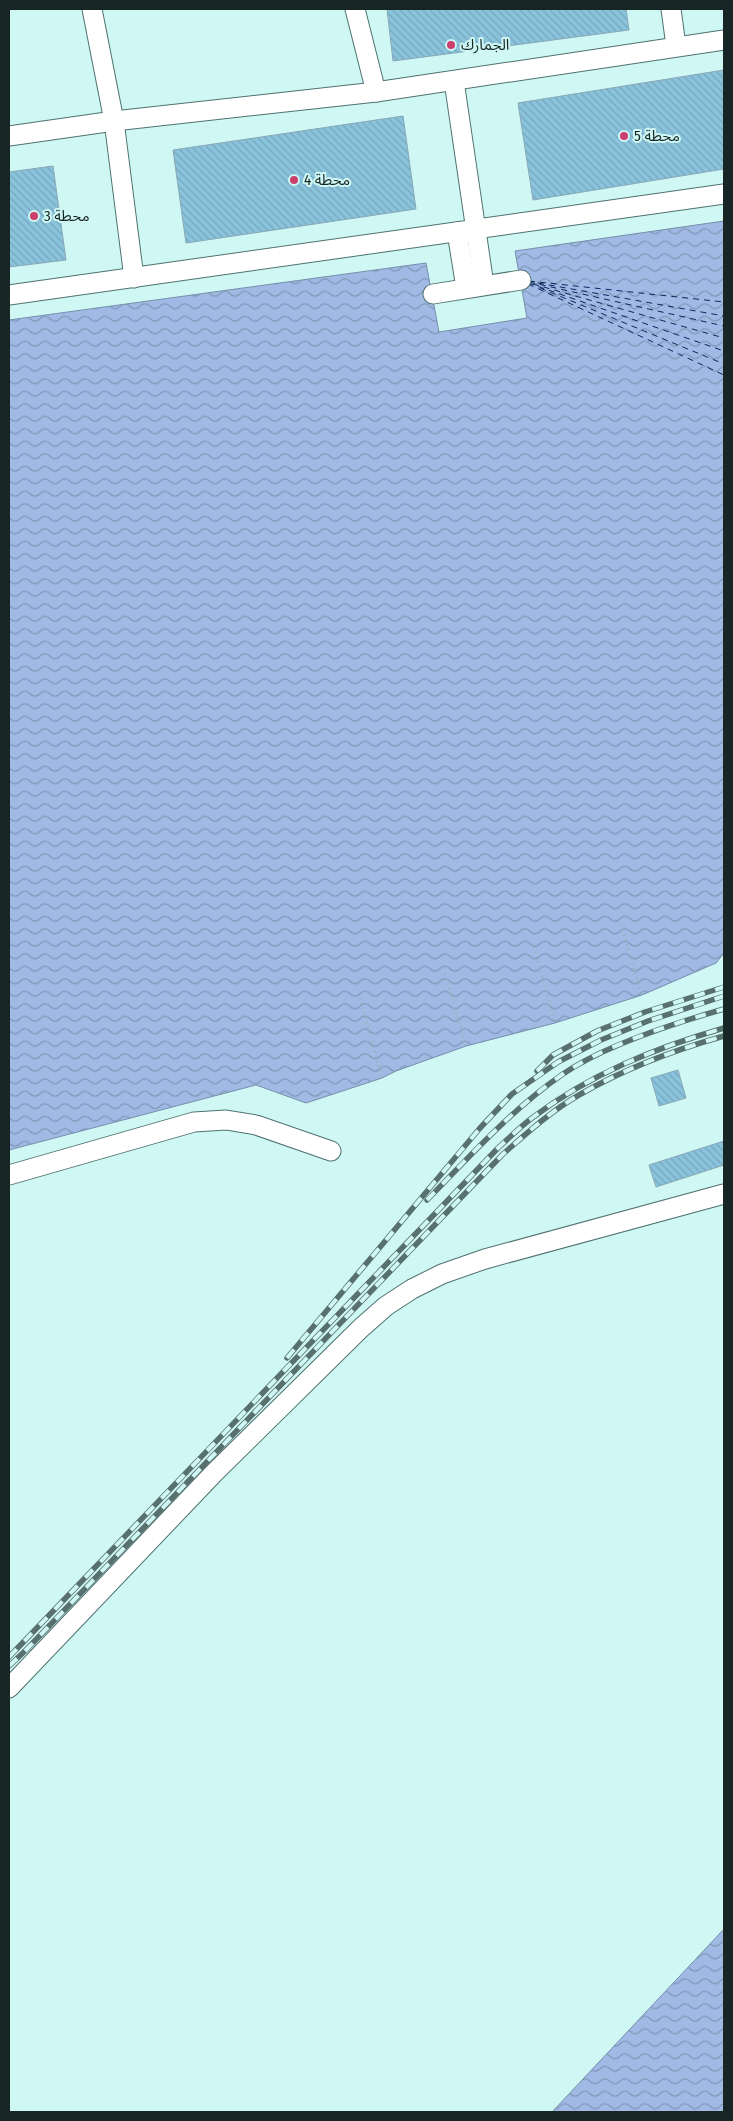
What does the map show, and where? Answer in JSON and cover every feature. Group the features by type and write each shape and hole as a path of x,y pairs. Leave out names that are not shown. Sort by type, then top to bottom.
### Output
{"street":[{"path":"92,9 114,121 134,278"},
{"path":"355,9 376,92"},
{"path":"671,9 676,46"},
{"path":"9,136 114,121 376,92 724,40"},
{"path":"454,81 466,231 475,287"},
{"path":"9,296 724,194"},
{"path":"433,294 521,280"},
{"path":"9,1175 194,1122 226,1120 256,1125 331,1151"},
{"path":"9,1688 214,1473 360,1328 386,1306 412,1289 442,1274 485,1259 724,1194"}],"path":[{"path":"621,925 642,995"},
{"path":"534,947 555,1024"},
{"path":"445,974 466,1046"},
{"path":"360,998 382,1078"}],"water":[{"path":"724,221 724,953 716,963 642,995 555,1023 466,1046 396,1071 382,1078 306,1103 256,1085 9,1150 9,320 426,263 439,332 527,318 515,251"},
{"path":"724,1929 724,2112 552,2112"}],"building":[{"name":"الجمارك","path":"387,9 626,9 629,30 393,61"},
{"name":"محطة 5","path":"724,70 724,169 533,200 518,103"},
{"name":"محطة 4","path":"403,116 416,209 186,243 173,150"},
{"name":"محطة 3","path":"53,166 66,260 9,267 9,172"},
{"path":"678,1070 686,1098 659,1106 651,1078"},
{"path":"724,1141 724,1165 656,1187 649,1165"}],"ferry route":[{"path":"529,281 724,302"},
{"path":"529,282 724,326"},
{"path":"528,283 724,351"},
{"path":"538,283 724,316"},
{"path":"528,284 724,375"},
{"path":"533,284 724,338"},
{"path":"540,288 724,364"}],"railway":[{"path":"537,1071 553,1055 597,1031 645,1012 724,987"},
{"path":"287,1358 480,1128 512,1094 558,1062 601,1040 648,1021 724,996"},
{"path":"427,1200 475,1150 526,1102 580,1063 619,1044 724,1009"},
{"path":"9,1657 498,1148 519,1129 554,1102 600,1075 673,1044 724,1028"},
{"path":"9,1666 503,1154 559,1108 579,1095 650,1061 724,1036"}],"place":[{"name":"الجمارك","path":"451,45"},
{"name":"محطة 5","path":"624,136"},
{"name":"محطة 4","path":"294,180"},
{"name":"محطة 3","path":"34,216"}]}
